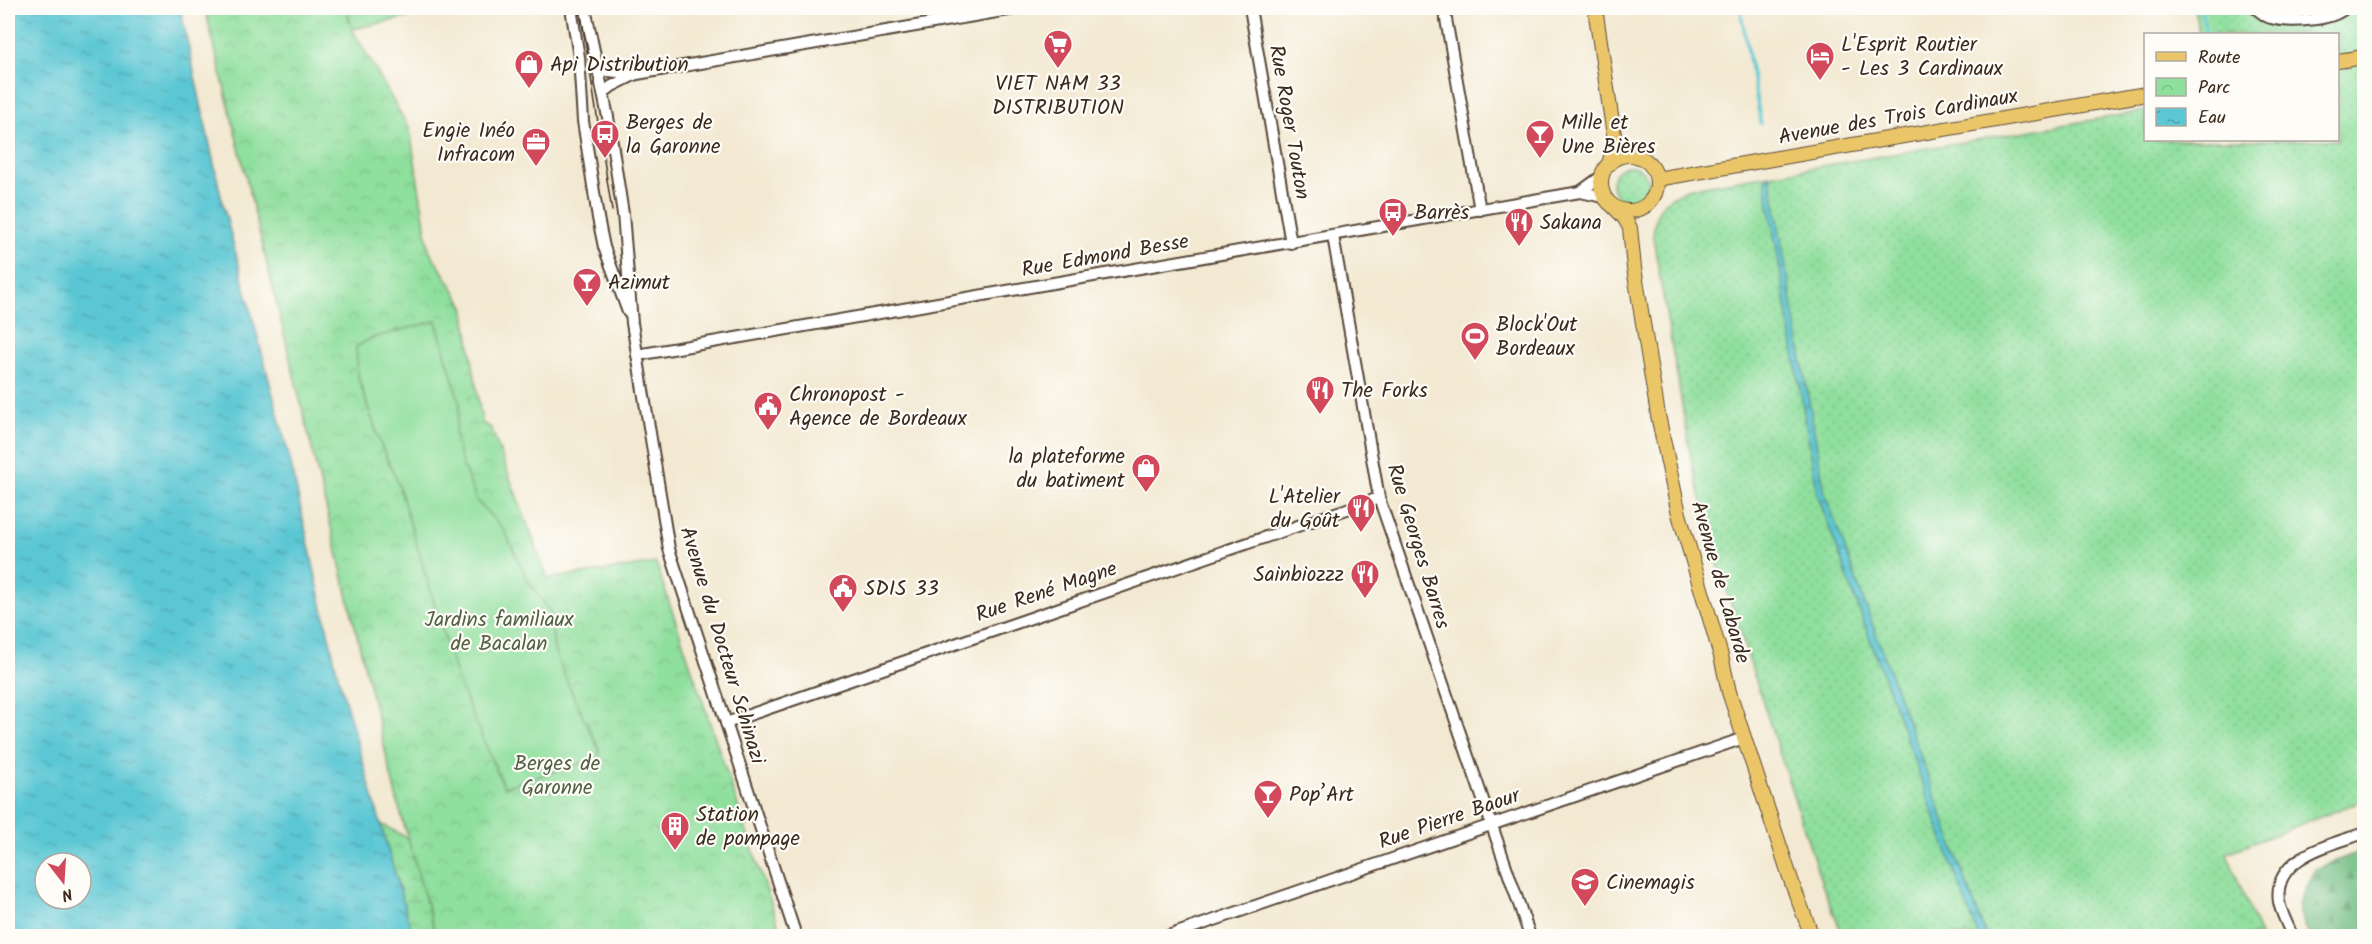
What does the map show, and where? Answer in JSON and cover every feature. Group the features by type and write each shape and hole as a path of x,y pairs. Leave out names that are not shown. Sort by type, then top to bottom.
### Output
{"main road":[{"path":"1595,8 1614,136 1613,153 1601,183 1609,202 1628,211 1641,208"},
{"path":"2339,61 2364,57"},
{"name":"Avenue des Trois Cardinaux","path":"1657,179 2144,94"},
{"path":"1614,136 1623,148 1647,161 1652,166 1657,179 1654,196 1633,218 1630,228"},
{"path":"1605,170 1620,156 1634,155"},
{"name":"Avenue de Labarde","path":"1609,202 1624,217 1630,228 1647,349 1671,484 1721,656 1729,692 1793,886 1812,936"}],"street":[{"name":"Avenue du Docteur Schinazi","path":"571,8 579,57 582,112 598,218 604,247 632,323"},
{"name":"Avenue du Docteur Schinazi","path":"585,8 603,93 623,214 632,323 669,549 796,936"},
{"path":"598,70 637,74 1020,8"},
{"name":"Rue Roger Touton","path":"1250,8 1291,243"},
{"path":"1444,8 1480,210"},
{"path":"2255,8 2269,18 2294,20 2322,18 2345,8"},
{"path":"603,93 637,74"},
{"name":"Rue Edmond Besse","path":"1580,192 1605,170"},
{"name":"Rue Edmond Besse","path":"637,355 1580,192 1609,202"},
{"name":"Rue Georges Barres","path":"1333,236 1379,498 1530,936"},
{"name":"Rue René Magne","path":"726,723 1379,498"},
{"name":"Rue Pierre Baour","path":"1168,936 1744,738"},
{"path":"2292,936 2279,900 2280,885 2291,865 2304,856 2364,833"}],"green space":[{"name":"Berges de Garonne","path":"205,8 346,8 352,29 410,130 429,250 464,306 482,423 491,428 548,579 656,563 782,936 436,936 398,804"},
{"path":"346,8 451,8 352,29"},
{"path":"2194,8 2364,8 2364,800 2227,853 2260,936 1843,936 1823,887 1718,564 1692,463 1653,237 1658,212 1671,197 1687,189 2144,111 2144,141 2339,141 2339,33 2199,33"},
{"path":"1630,166 1643,171 1648,184 1643,197 1630,202 1617,197 1612,184 1617,171"},
{"name":"Jardins familiaux de Bacalan","path":"436,321 460,404 455,435 461,461 477,501 504,530 528,581 551,613 554,650 599,749 599,758 504,787 458,682 398,483 380,443 358,377 356,347 372,338"},
{"path":"379,823 593,936 413,936"},
{"path":"2364,850 2364,936 2309,936 2298,908 2315,869"}],"water":[{"path":"8,8 180,8 222,201 289,456 337,672 413,936 8,936"},
{"path":"1770,175 1825,494 1986,936 1979,936 1970,914 1818,496 1765,180"}],"waterway":[{"path":"1740,8 1761,124"},
{"path":"2201,8 2206,33"}],"tram line":[{"path":"580,8 612,211"}],"place":[{"name":"VIET NAM 33 DISTRIBUTION","path":"1058,70"},
{"name":"L'Esprit Routier - Les 3 Cardinaux","path":"1820,82"},
{"name":"Api Distribution","path":"529,90"},
{"name":"Berges de la Garonne","path":"605,160"},
{"name":"Mille et Une Bières","path":"1540,160"},
{"name":"Engie Inéo Infracom","path":"536,168"},
{"name":"Barrès","path":"1393,238"},
{"name":"Sakana","path":"1519,248"},
{"name":"Azimut","path":"587,308"},
{"name":"Block'Out Bordeaux","path":"1475,362"},
{"name":"The Forks","path":"1320,416"},
{"name":"Chronopost - Agence de Bordeaux","path":"768,432"},
{"name":"la plateforme du batiment","path":"1146,494"},
{"name":"L'Atelier du Goût","path":"1361,534"},
{"name":"Sainbiozzz","path":"1365,600"},
{"name":"SDIS 33","path":"843,614"},
{"name":"Pop’Art","path":"1268,820"},
{"name":"Station de pompage","path":"675,852"},
{"name":"Cinemagis","path":"1585,908"}]}
